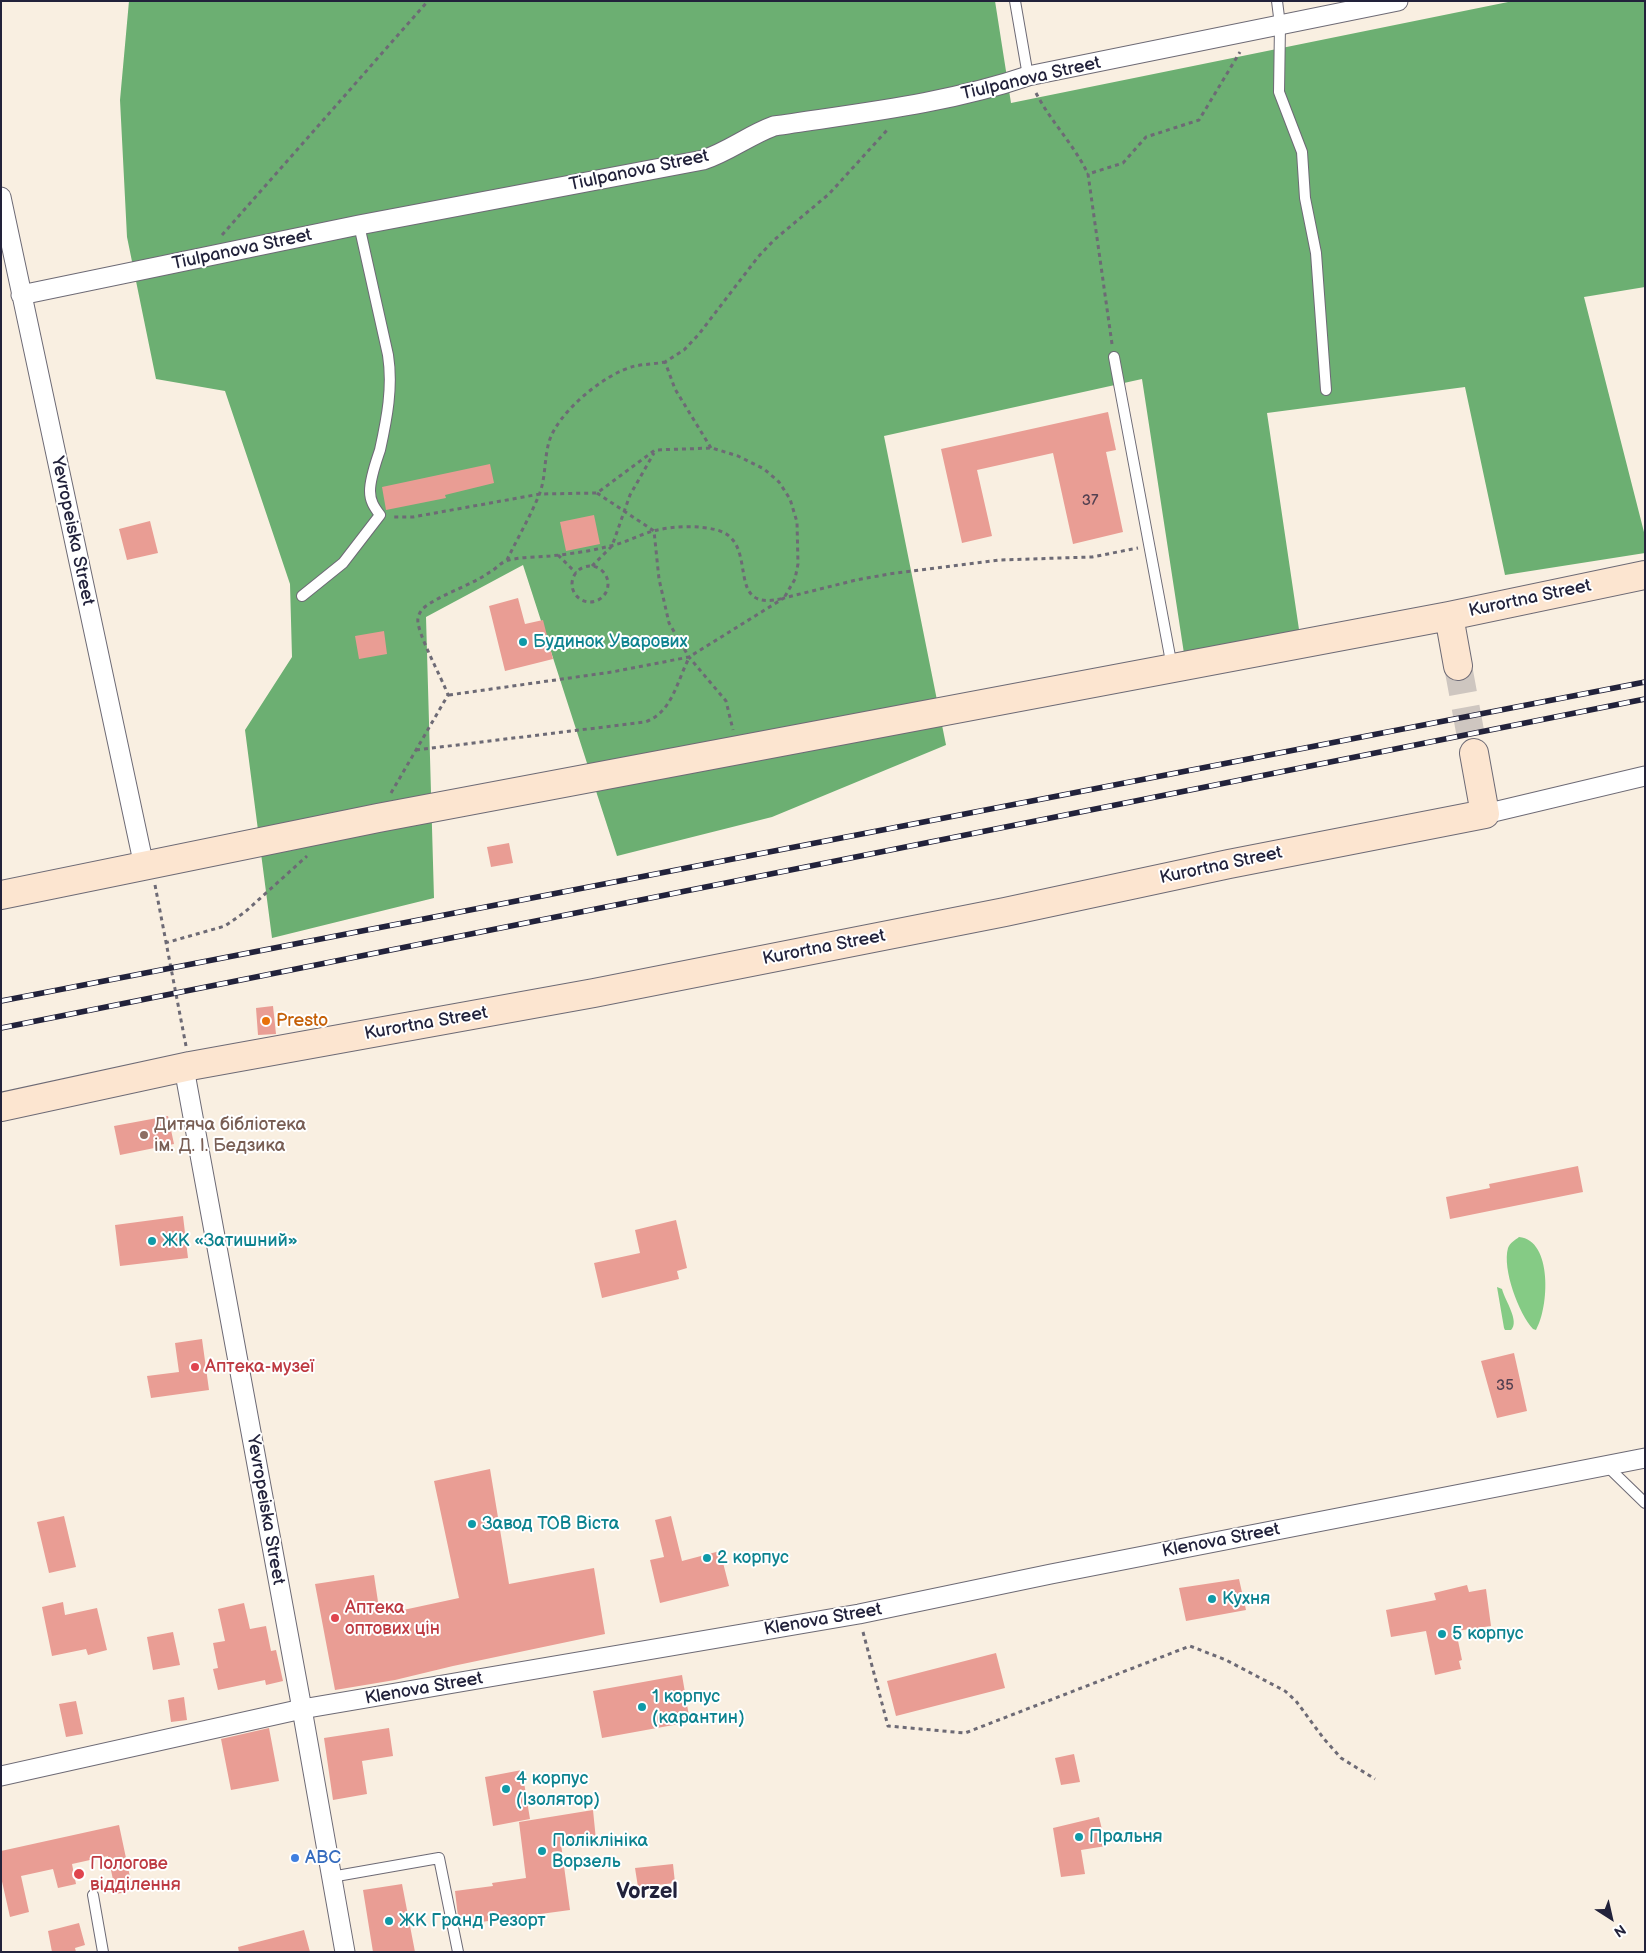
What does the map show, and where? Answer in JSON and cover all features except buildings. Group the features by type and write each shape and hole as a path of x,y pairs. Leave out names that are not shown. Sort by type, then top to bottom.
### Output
{"street":[{"name":"Tiulpanova Street","path":"21,295 359,226 704,160 716,156 760,131 774,126 908,106 971,94 1028,76 1398,1"},
{"name":"Yevropeiska Street","path":"1,196 8,266 21,295 148,866"},
{"name":"Kurortna Street","path":"1,896 378,818 1449,616 1645,575"},
{"path":"1449,616 1458,666"},
{"path":"1474,754 1485,814"},
{"name":"Kurortna Street","path":"1,1107 187,1067 604,992 996,914 1229,864 1485,814 1645,776"},
{"name":"Yevropeiska Street","path":"187,1067 345,1952"},
{"name":"Klenova Street","path":"1,1776 302,1709 859,1614 1051,1574 1608,1467 1645,1458"}],"lane":[{"path":"1015,1 1028,76"},
{"path":"1277,1 1280,25 1279,92 1302,152 1306,198 1316,253 1326,390"},
{"path":"302,596 343,564 380,515 372,503 370,489 390,396 391,376 388,354 359,226"},
{"path":"1114,358 1172,668"},
{"path":"1608,1467 1645,1503"},
{"path":"331,1877 440,1858 458,1952"},
{"path":"93,1895 104,1952"}],"path":[{"path":"202,258 428,1"},
{"path":"1088,174 1123,163 1146,137 1199,120 1252,31"},
{"path":"1028,76 1042,105 1070,142 1088,174 1114,358"},
{"path":"448,695 439,671 420,633 417,624 418,617 425,607 490,573 507,560 540,494 546,470 548,444 553,430 562,417 605,380 635,366 665,362 684,350 699,334 758,257 774,240 829,194 908,106"},
{"path":"665,362 676,389 712,448"},
{"path":"380,515 394,518 413,517 540,494 597,493 656,450 712,448 738,456 764,469 779,482 790,499 797,522 798,564 795,579 784,598 689,657 612,672 448,695"},
{"path":"592,566 612,546 623,511 638,478 656,450"},
{"path":"597,493 654,531 663,602 669,623 689,657 726,701 738,750"},
{"path":"507,560 558,555 612,546 654,531 678,527 705,527 723,532 732,538 737,547 751,596 764,602 889,574 998,560 1092,557 1148,546"},
{"path":"558,555 576,573"},
{"path":"592,566 597,567 606,575 608,586 604,596 593,602 581,600 576,596 572,584 580,568 592,566"},
{"path":"416,750 653,720 668,704 689,657"},
{"path":"378,818 448,695"},
{"path":"166,943 224,926 245,912 304,859 330,828"},
{"path":"148,866 166,943 187,1067"},
{"path":"859,1614 888,1726 965,1734 1190,1646 1226,1660 1285,1691 1296,1701 1324,1739 1341,1758 1375,1779"}],"green space":[{"path":"129,1 995,1 1011,103 1513,1 1645,1 1645,287 1584,297 1645,536 1645,553 1505,575 1465,387 1267,413 1301,643 1185,660 1142,379 884,436 946,745 772,817 617,856 523,565 426,617 434,898 272,938 245,730 292,657 290,584 225,391 156,379 127,237 120,100"},
{"path":"1519,1237 1530,1241 1538,1250 1543,1262 1545,1276 1544,1307 1536,1330 1533,1329 1522,1313 1513,1291 1507,1267 1508,1248"},
{"path":"1497,1287 1502,1289 1513,1316 1514,1321 1511,1330 1505,1330 1504,1328"}],"tunnel":[{"path":"1458,666 1474,753"}],"railway":[{"path":"1,1001 1645,682"},
{"path":"1,1028 1645,699"}],"place":[{"name":"Будинок Уварових","path":"523,642"},
{"name":"Presto","path":"266,1021"},
{"name":"Дитяча бібліотека ім. Д. І. Бедзика","path":"144,1135"},
{"name":"ЖК «Затишний»","path":"152,1241"},
{"name":"Аптека-музеї","path":"195,1367"},
{"name":"Завод ТОВ Віста","path":"472,1524"},
{"name":"2 корпус","path":"707,1558"},
{"name":"Кухня","path":"1212,1599"},
{"name":"Аптека оптових цін","path":"335,1618"},
{"name":"5 корпус","path":"1442,1634"},
{"name":"1 корпус (карантин)","path":"642,1707"},
{"name":"4 корпус (Ізолятор)","path":"506,1789"},
{"name":"Пральня","path":"1079,1837"},
{"name":"Поліклініка Ворзель","path":"542,1851"},
{"name":"ABC","path":"295,1858"},
{"name":"Пологове відділення","path":"79,1874"},
{"name":"ЖК Гранд Резорт","path":"389,1921"}],"district":[{"name":"Vorzel","path":"647,1892"}]}
